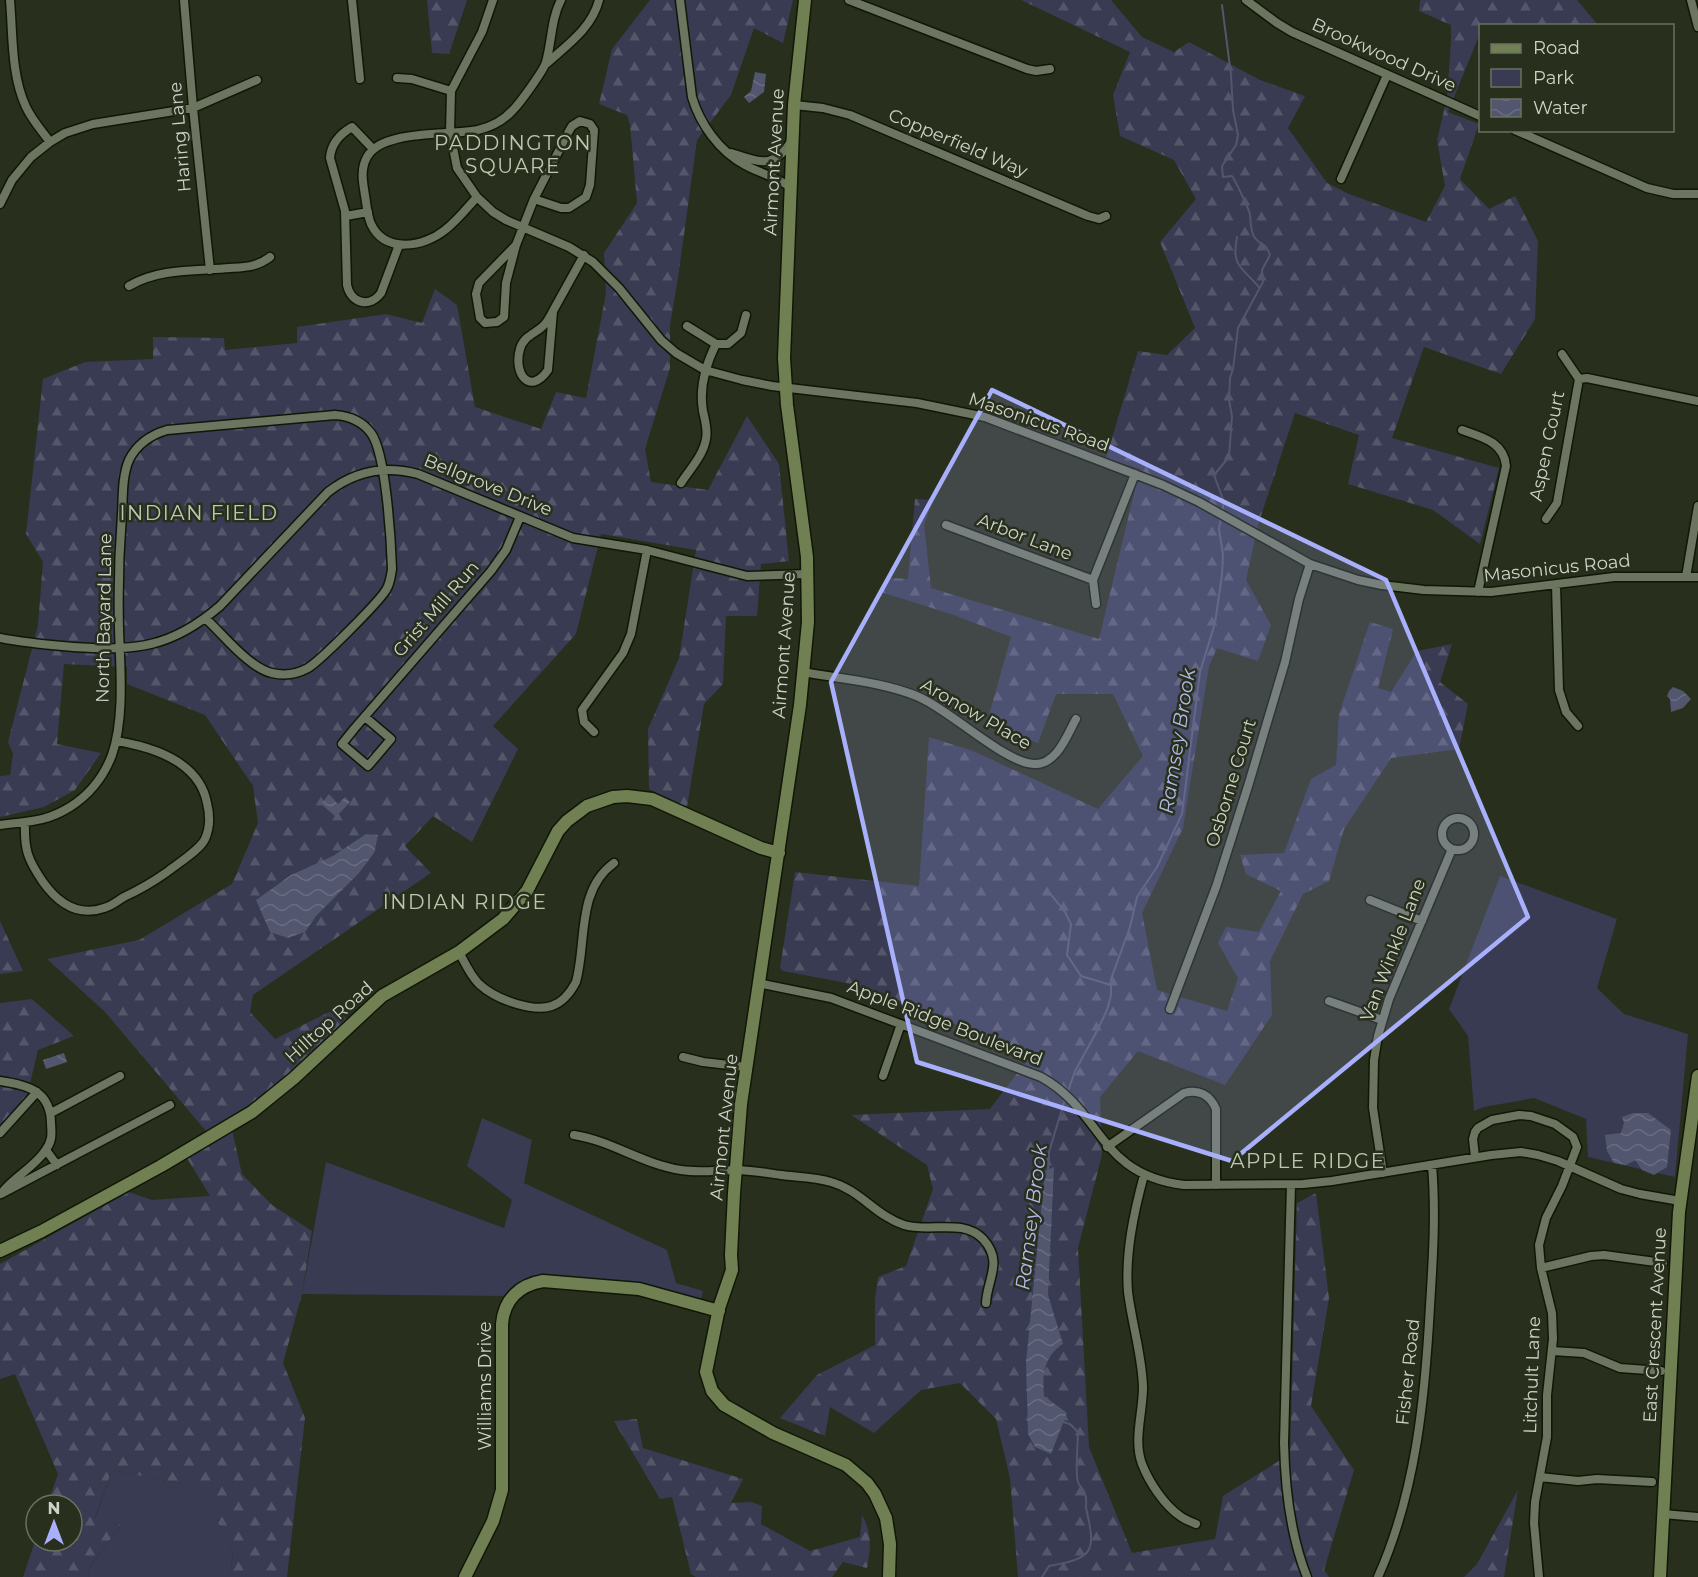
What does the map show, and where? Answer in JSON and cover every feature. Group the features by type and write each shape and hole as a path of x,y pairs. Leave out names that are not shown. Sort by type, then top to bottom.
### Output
{"street":[{"path":"10,0 15,67 21,94 33,119 50,142"},
{"name":"Haring Lane","path":"184,0 210,270"},
{"path":"352,0 360,79"},
{"name":"Masonicus Road","path":"493,0 482,32 451,91 450,132 457,168 477,198 493,212 584,255 608,275 661,340 676,353 705,370 742,380 785,387 925,404 996,421 1181,493 1310,564 1358,580 1424,590 1478,592 1506,591 1614,577 1698,577"},
{"path":"546,64 557,9 561,0"},
{"path":"477,198 435,237 413,244 399,245 385,241 371,223 368,212 362,176 364,163 373,149 404,138 478,130 492,126 503,119 514,110 546,64 585,27 596,13 599,0"},
{"path":"680,0 692,97 696,111 711,136 741,163 771,175 790,187"},
{"name":"Airmont Avenue","path":"805,0 792,140 785,387 802,512 808,574 808,622 800,705 741,1104 731,1255 732,1270 706,1363 708,1382 712,1391 724,1405 797,1445 839,1461 856,1472 867,1483 886,1518 890,1544 889,1577"},
{"path":"849,0 1028,69 1036,71 1050,69"},
{"name":"Brookwood Drive","path":"1246,0 1292,32 1479,116"},
{"path":"1691,0 1698,27"},
{"path":"1341,179 1387,75"},
{"path":"397,78 412,79 451,91"},
{"path":"0,204 20,169 31,157 65,134 93,123 193,108 257,80"},
{"name":"Copperfield Way","path":"794,105 823,108 850,115 1088,216 1099,219 1106,216"},
{"path":"516,245 478,283 476,294 480,318 485,323 497,322 504,317 506,283 516,245 534,199 572,126 580,121 590,123 594,130 590,185 586,197 569,208 561,208 534,199"},
{"path":"373,149 352,127 333,146 330,158 346,216 347,285 348,291 355,300 366,303 378,298 399,245"},
{"path":"1520,132 1647,188 1673,194 1698,194"},
{"path":"728,152 755,160 777,159 784,154 792,140"},
{"path":"346,216 368,212"},
{"path":"553,311 548,370 543,377 530,382 525,380 519,370 520,346 531,333 542,328 547,322 553,311 584,255"},
{"path":"129,286 140,279 162,273 256,266 270,257"},
{"path":"687,326 716,344 728,344 741,333 746,315"},
{"path":"681,483 702,452 706,438 702,396 705,370 716,344"},
{"name":"Aspen Court","path":"1546,519 1557,502 1579,379 1562,354"},
{"name":"Aspen Court","path":"1579,379 1587,378 1698,401"},
{"name":"North Bayard Lane","path":"0,825 25,823 55,815 80,800 104,772 112,755 116,741 120,695 119,562 125,472 133,453 147,438 167,430 335,414 354,419 370,431 380,452 383,469 392,559 391,579 381,597 314,663 291,674 263,670 205,618"},
{"path":"1462,430 1489,440 1500,447 1506,466 1478,592"},
{"name":"Bellgrove Drive","path":"0,638 53,646 120,649 138,647 187,631 220,606 328,492 361,473 383,469 396,469 418,474 573,538 647,550 747,576 808,574"},
{"path":"1096,604 1093,580 1135,474"},
{"path":"1686,577 1698,506"},
{"name":"Grist Mill Run","path":"365,717 391,739 368,766 342,744 365,717 491,572 506,550 520,517"},
{"name":"Arbor Lane","path":"946,525 1093,580"},
{"path":"594,732 584,722 582,710 623,653 631,634 647,550"},
{"name":"Osborne Court","path":"1170,1009 1216,887 1249,783 1286,662 1299,599 1310,564"},
{"path":"1556,585 1559,690 1566,712 1578,726"},
{"name":"Aronow Place","path":"803,672 898,690 917,696 941,708 1007,754 1033,764 1052,758 1076,719"},
{"path":"25,823 26,852 33,868 53,896 68,907 79,910 97,910 116,903 159,877 204,842 209,810 202,789 193,775 180,763 165,755 134,744 116,741"},
{"name":"Hilltop Road","path":"0,1251 140,1178 252,1112 294,1078 382,996 459,952 489,931 516,905 538,872 551,842 567,821 577,812 600,800 627,796 652,799 761,848 779,853"},
{"name":"Van Winkle Lane","path":"1383,1173 1375,1131 1372,1088 1374,1060 1382,1020 1395,983 1452,849"},
{"path":"459,952 478,982 495,996 531,1009 541,1009 558,1004 572,991 576,982 585,920 594,884 614,863"},
{"path":"1370,900 1422,921"},
{"name":"Apple Ridge Boulevard","path":"758,983 831,998 1041,1077 1053,1084 1074,1103 1107,1147 1127,1165 1144,1175 1168,1183 1291,1185 1332,1181 1475,1157 1521,1152 1538,1155 1621,1189 1680,1201"},
{"path":"1329,1001 1382,1020"},
{"path":"883,1076 901,1024"},
{"path":"683,1057 703,1062 746,1067"},
{"path":"51,1113 120,1076"},
{"name":"East Crescent Avenue","path":"1660,1577 1680,1201 1698,1076"},
{"path":"0,1081 20,1084 37,1092 46,1101 51,1113 52,1140 46,1150 0,1195"},
{"path":"1107,1147 1184,1094 1191,1091 1204,1094 1213,1102 1216,1109 1216,1185"},
{"path":"0,1133 37,1092"},
{"path":"0,1195 170,1105"},
{"name":"Litchult Lane","path":"1475,1157 1475,1132 1484,1123 1504,1117 1531,1116 1556,1124 1573,1137 1577,1147 1541,1231 1539,1245 1540,1268 1552,1313 1547,1437 1535,1502 1534,1523 1539,1577"},
{"path":"574,1135 600,1141 662,1167 704,1172 736,1170 832,1182 856,1193 883,1215 906,1226 933,1229 953,1227 970,1230 985,1241 993,1256 993,1274 986,1293 986,1303"},
{"path":"46,1150 57,1165"},
{"name":"Fisher Road","path":"1378,1577 1387,1557 1403,1502 1421,1425 1433,1259 1435,1199 1432,1165"},
{"path":"1144,1175 1136,1203 1127,1276 1142,1371 1143,1397 1138,1451 1142,1465 1166,1503 1180,1516 1196,1524"},
{"path":"1291,1185 1284,1469 1293,1528 1307,1577"},
{"path":"1540,1268 1604,1255 1663,1263"},
{"name":"Williams Drive","path":"465,1577 493,1521 502,1490 502,1324 506,1306 517,1291 533,1282 543,1281 616,1285 662,1294 719,1311"},
{"path":"1552,1350 1584,1353 1620,1368 1661,1371"},
{"path":"1540,1477 1578,1482 1604,1479 1652,1482"},
{"path":"1663,1514 1698,1517"}],"highlighted area":[{"path":"992,390 1386,580 1528,917 1232,1161 917,1062 831,682"}],"green space":[{"path":"427,0 467,0 449,54 432,53"},
{"path":"650,0 793,0 783,43 754,28 731,95 697,140 670,325 670,368 645,449 651,482 708,490 747,416 779,464 789,561 761,564 757,616 726,616 723,684 704,704 687,807 649,789 648,729 679,658 696,550 601,534 576,634 493,726 518,749 472,842 433,816 405,846 431,873 253,995 250,1012 275,1039 337,1008 351,1024 231,1125 242,1174 272,1205 312,1231 302,1294 283,1363 305,1418 287,1577 230,1577 233,1553 201,1488 112,1470 95,1518 121,1525 91,1565 88,1577 23,1577 31,1553 84,1553 84,1493 51,1493 58,1474 15,1374 0,1379 0,1264 129,1192 152,1200 210,1196 185,1155 211,1137 105,1012 47,959 139,940 232,884 258,823 253,786 205,715 127,684 127,667 64,664 57,744 101,753 75,790 44,807 0,817 0,776 10,775 13,754 8,742 38,625 43,562 26,534 43,379 85,362 153,359 153,337 224,338 225,350 297,343 297,327 386,314 422,323 435,289 457,305 475,407 541,429 556,392 586,398 606,293 604,253 637,203 630,125 627,115 599,104 612,49"},
{"path":"1021,0 1111,0 1142,37 1174,52 1189,42 1260,80 1305,96 1288,128 1327,183 1349,194 1426,222 1445,186 1437,140 1447,98 1451,25 1419,11 1420,0 1577,0 1597,24 1479,24 1479,38 1448,112 1479,124 1460,179 1489,209 1515,196 1538,241 1535,319 1501,374 1424,347 1392,438 1499,468 1480,544 1433,510 1348,484 1359,435 1295,413 1258,525 1246,580 1271,625 1258,661 1217,648 1209,666 1183,828 1142,913 1157,990 1227,1011 1238,978 1218,943 1226,927 1259,932 1281,891 1246,874 1240,855 1284,853 1311,779 1336,765 1339,714 1370,622 1393,629 1378,688 1391,692 1417,651 1452,644 1440,682 1468,704 1459,749 1391,758 1344,829 1329,881 1303,894 1270,961 1272,1015 1225,1085 1138,1051 1100,1097 1102,1155 1078,1248 1089,1447 1132,1553 1215,1539 1223,1496 1290,1454 1297,1203 1316,1193 1329,1298 1311,1406 1354,1470 1324,1570 1329,1577 1018,1577 1010,1478 996,1419 960,1383 921,1390 874,1433 830,1407 825,1436 780,1418 817,1375 875,1345 875,1299 878,1277 906,1266 933,1189 927,1165 851,1115 990,1109 1032,1054 852,984 783,971 780,968 795,872 919,886 929,737 973,751 1098,809 1143,756 1113,694 1056,694 1038,743 987,722 1011,637 951,614 881,592 890,578 908,579 915,499 933,500 924,525 931,588 1099,639 1140,469 1106,458 1138,351 1167,355 1195,328 1160,242 1196,199 1174,160 1120,136 1113,95 1130,52"},
{"path":"1500,876 1617,919 1597,988 1624,1014 1688,1034 1675,1177 1588,1157 1586,1119 1534,1098 1474,1111 1468,1036 1449,1009"},
{"path":"0,921 23,971 0,974"},
{"path":"32,999 74,1036 38,1050 25,1104 0,1128 0,1003"},
{"path":"482,1118 532,1140 524,1183 667,1250 676,1283 703,1291 699,1308 550,1279 508,1296 302,1294 326,1162 504,1228 512,1200 467,1166"},
{"path":"637,1419 643,1448 743,1479 731,1503 752,1502 762,1506 761,1524 810,1551 860,1537 862,1515 868,1528 870,1541 867,1568 843,1562 832,1577 696,1577 691,1574 672,1497 660,1499 614,1421"},
{"path":"112,1470 202,1488 233,1553 230,1577 88,1577 91,1565 121,1525 95,1519"},
{"path":"1518,1490 1504,1577 1464,1577 1477,1564"}],"water":[{"path":"755,72 766,74 764,92 749,103 744,97 751,91"},
{"path":"1673,687 1683,691 1691,699 1683,708 1671,712 1670,699 1667,696"},
{"path":"329,794 338,804 345,797 350,802 336,817 321,804"},
{"path":"366,834 378,835 374,853 359,873 316,916 305,932 288,938 270,932 256,900 291,875 333,856"},
{"path":"64,1053 67,1062 46,1069 43,1060"},
{"path":"1633,1113 1648,1113 1671,1130 1667,1167 1654,1175 1642,1170 1635,1160 1626,1165 1614,1163 1607,1151 1605,1135 1621,1133 1624,1123 1622,1117"},
{"path":"1054,1167 1048,1295 1063,1344 1048,1360 1043,1388 1044,1396 1067,1413 1051,1454 1035,1447 1028,1434 1026,1362 1045,1171"}],"waterway":[{"name":"Ramsey Brook","path":"1222,5 1233,110 1238,135 1236,145 1222,166 1223,177 1232,176 1234,179 1249,212 1253,236 1267,248 1270,255 1262,270 1263,282 1238,328 1230,378 1229,400 1232,416 1229,457 1214,475 1224,502 1222,512"},
{"path":"1237,237 1236,255 1239,266 1259,287"},
{"name":"Ramsey Brook","path":"1067,1094 1075,1071 1107,1010 1111,995 1111,979 1130,927 1137,897 1157,867 1182,814 1200,672 1215,623 1222,575 1223,555 1219,529 1221,518"},
{"path":"1049,892 1065,912 1071,924 1067,955 1081,976 1111,985"},
{"name":"Ramsey Brook","path":"1048,1172 1049,1152 1065,1099"},
{"name":"Ramsey Brook","path":"1042,1577 1049,1566 1076,1560 1084,1555 1091,1543 1086,1497 1077,1478 1078,1432 1070,1424 1063,1422"}],"district":[{"name":"PADDINGTON SQUARE","path":"513,154"},
{"name":"INDIAN FIELD","path":"199,513"},
{"name":"INDIAN RIDGE","path":"465,902"},
{"name":"APPLE RIDGE","path":"1308,1161"}]}
